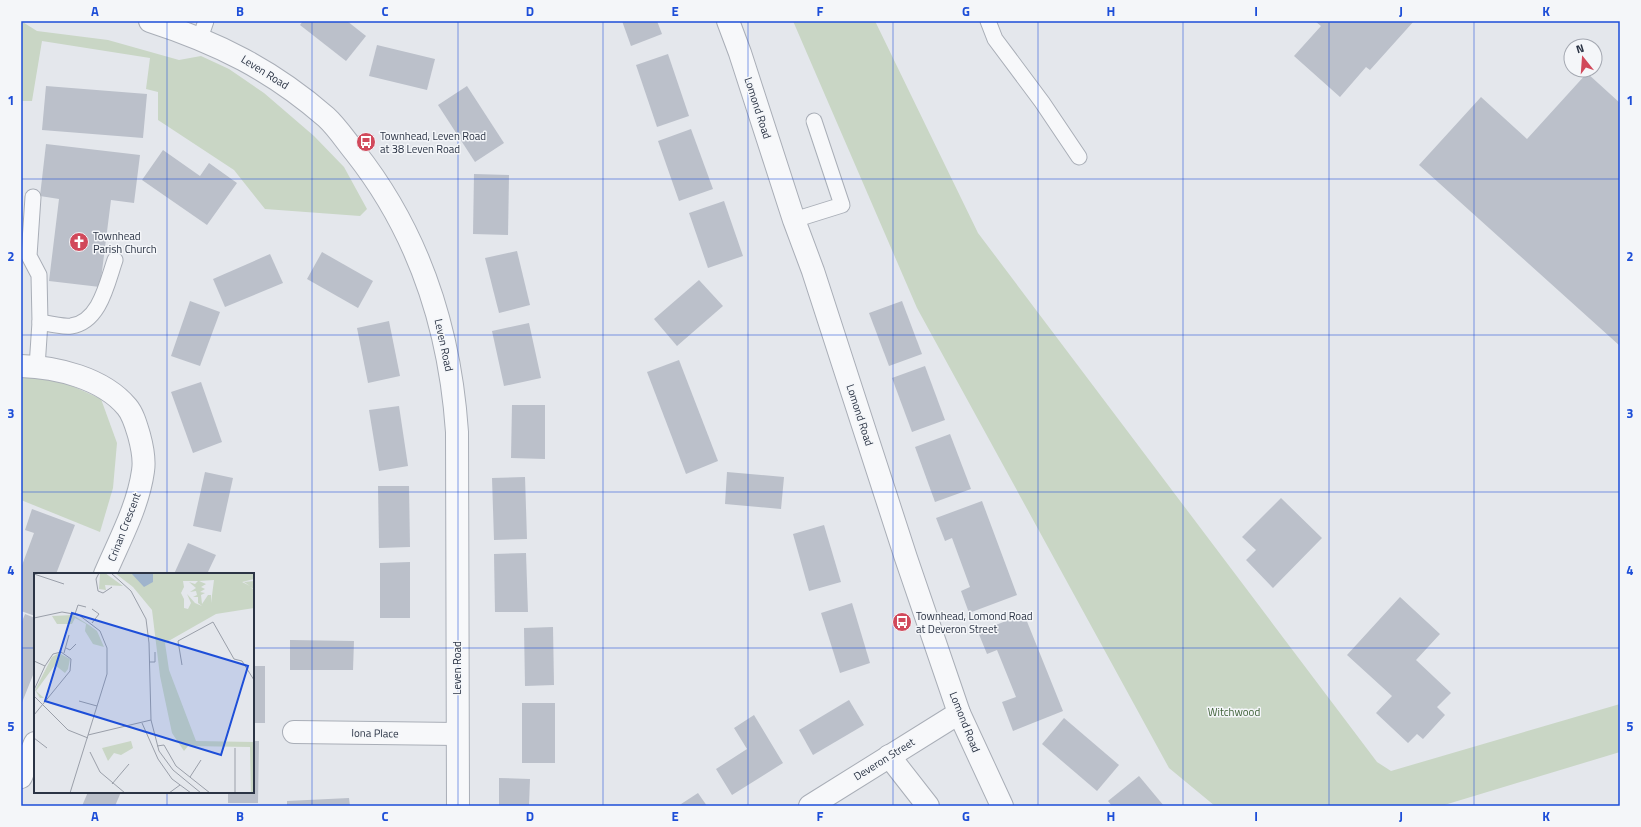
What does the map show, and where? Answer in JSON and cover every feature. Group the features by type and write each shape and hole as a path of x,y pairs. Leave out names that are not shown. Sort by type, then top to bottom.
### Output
{"street":[{"name":"Leven Road","path":"150,21 203,29 240,56 285,84 328,118 362,162 384,194 419,259 434,301 454,394 457,432 458,806"},
{"name":"Lomond Road","path":"728,21 740,53 794,220 813,271 904,551 959,712 1002,806"},
{"name":"Crinan Crescent","path":"29,366 75,375 114,395 127,407 136,425 142,446 143,470 136,500 105,573"},
{"name":"Deveron Street","path":"810,806 959,712"},
{"name":"Iona Place","path":"294,732 457,734"},
{"path":"21,777 34,745"},
{"path":"889,756 928,806"}],"lane":[{"path":"988,21 995,39 1042,102 1079,157"},
{"path":"794,220 842,205 814,121"},
{"path":"29,366 40,322 39,275 29,256 34,197"},
{"path":"40,322 71,326 85,322 97,308 115,260"}],"green space":[{"path":"21,21 37,31 108,40 179,60 201,56 229,69 264,93 314,136 344,167 367,209 360,216 265,209 234,170 158,120 158,92 146,89 150,58 42,41 32,101 21,101"},
{"name":"Witchwood","path":"793,21 875,21 978,233 1377,762 1391,771 1620,704 1620,752 1441,806 1215,806 1169,768 917,308"},
{"path":"21,376 59,380 101,399 117,443 113,488 100,532 21,500"}],"building":[{"path":"303,21 347,21 366,36 346,61 300,25"},
{"path":"622,21 657,21 662,34 631,46"},
{"path":"1315,21 1414,21 1370,70 1366,67 1340,97 1294,56 1321,26"},
{"path":"377,45 435,59 427,90 369,76"},
{"path":"668,54 689,116 657,127 636,65"},
{"path":"1582,78 1592,78 1620,103 1620,346 1419,165 1481,97 1527,139"},
{"path":"46,86 147,94 143,138 42,130"},
{"path":"467,86 504,143 475,162 438,105"},
{"path":"691,129 713,189 679,201 658,141"},
{"name":"Townhead Parish Church","path":"46,144 140,155 134,203 111,200 100,287 49,281 59,199 40,196"},
{"path":"163,150 200,176 209,163 237,183 207,225 142,180"},
{"path":"474,174 509,175 508,235 473,234"},
{"path":"724,201 743,256 708,268 689,213"},
{"path":"517,251 530,305 499,313 485,258"},
{"path":"322,252 373,281 358,308 307,279"},
{"path":"270,254 283,283 225,307 213,279"},
{"path":"699,280 723,306 677,346 654,319"},
{"path":"190,301 220,312 200,366 171,356"},
{"path":"902,301 922,354 889,366 869,313"},
{"path":"389,321 400,376 368,383 357,328"},
{"path":"529,323 541,378 504,386 492,331"},
{"path":"679,360 718,461 686,474 647,372"},
{"path":"925,366 945,420 912,432 892,378"},
{"path":"201,382 222,442 193,453 171,392"},
{"path":"512,405 545,405 545,459 511,458"},
{"path":"399,406 408,466 379,471 369,410"},
{"path":"950,434 971,489 935,502 915,447"},
{"path":"205,472 233,478 221,532 193,526"},
{"path":"727,472 784,477 781,509 725,504"},
{"path":"525,477 527,539 494,540 492,478"},
{"path":"378,486 409,486 410,547 379,548"},
{"path":"1281,498 1322,538 1273,588 1246,560 1256,550 1242,537"},
{"path":"982,501 1017,595 969,613 961,591 970,587 952,538 945,541 936,518"},
{"path":"32,509 75,525 56,573 34,573 34,616 21,611 21,568 34,533 25,530"},
{"path":"824,525 841,582 809,591 793,534"},
{"path":"188,543 216,555 207,573 174,573"},
{"path":"526,553 528,612 495,612 494,554"},
{"path":"410,562 410,618 380,618 380,563"},
{"path":"1400,597 1440,634 1416,660 1451,693 1437,707 1445,715 1423,739 1417,734 1408,743 1376,713 1392,696 1347,655"},
{"path":"852,603 870,663 840,673 821,613"},
{"path":"25,614 34,618 34,672 21,705 21,624"},
{"path":"1024,614 1063,711 1013,731 1002,702 1016,697 997,650 987,654 978,632"},
{"path":"553,627 554,685 525,686 524,628"},
{"path":"290,640 354,641 353,670 290,670"},
{"path":"254,666 265,666 265,723 254,723"},
{"path":"849,700 864,725 813,755 799,730"},
{"path":"522,703 555,703 555,763 522,763"},
{"path":"754,715 783,763 732,795 716,769 747,749 734,728"},
{"path":"1064,718 1119,765 1097,791 1042,744"},
{"path":"254,741 259,741 258,803 228,803 228,793 254,793"},
{"path":"1139,776 1164,806 1112,806 1108,801"},
{"path":"499,778 530,779 529,806 499,806"},
{"path":"88,793 121,793 115,806 82,806"},
{"path":"698,793 707,806 678,806"},
{"path":"349,798 350,806 287,806 287,801"}],"place":[{"name":"Townhead, Leven Road at 38 Leven Road","path":"366,142"},
{"name":"Townhead Parish Church","path":"79,242"},
{"name":"Townhead, Lomond Road at Deveron Street","path":"902,622"}]}
